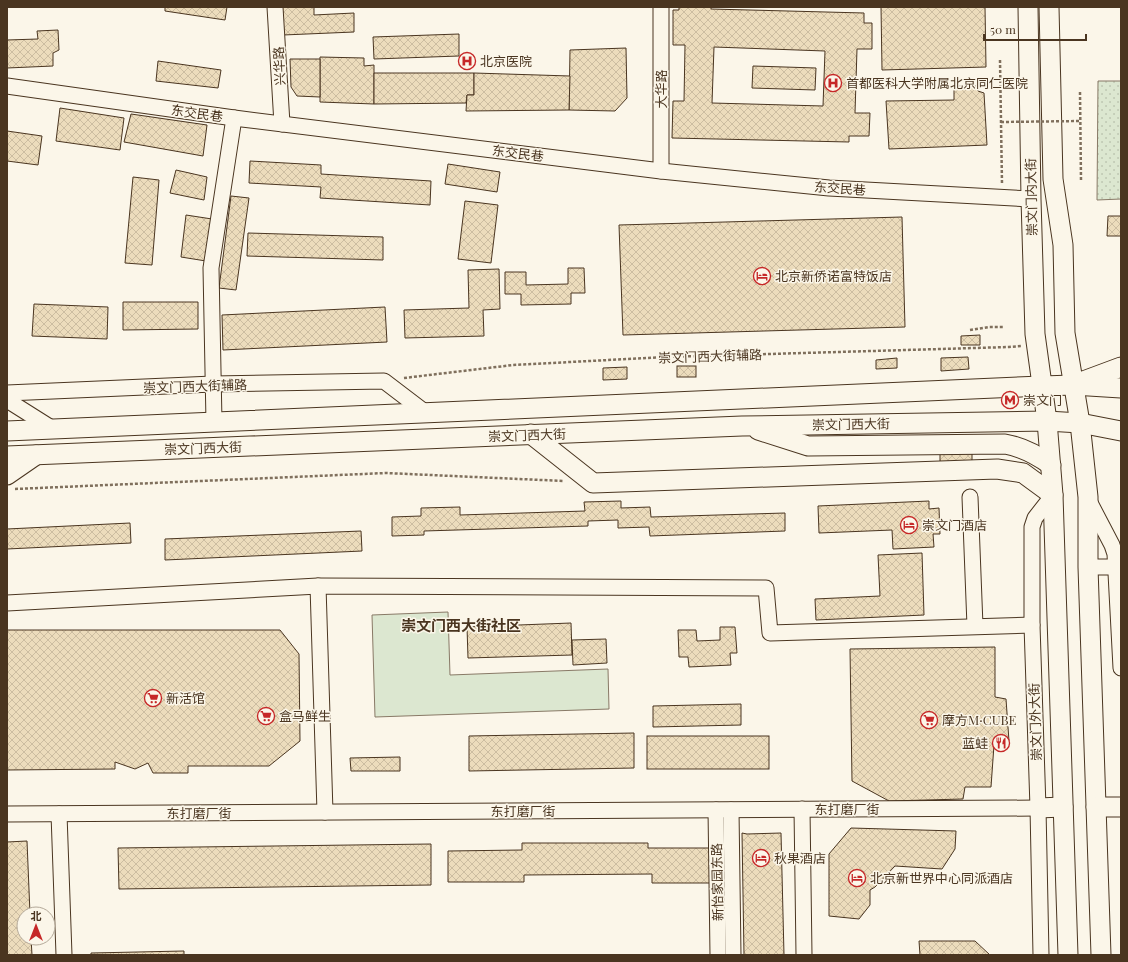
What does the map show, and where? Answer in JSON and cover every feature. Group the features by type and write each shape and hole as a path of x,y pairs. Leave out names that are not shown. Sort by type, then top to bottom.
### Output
{"main road":[{"name":"崇文门内大街","path":"1028,7 1031,199 1036,343 1042,386"},
{"name":"崇文门内大街","path":"1049,7 1053,179 1063,246 1065,333 1073,385"},
{"path":"1073,385 1121,367"},
{"path":"1073,385 1121,388"},
{"path":"1073,385 1080,423 1088,497 1088,567 1101,955"},
{"name":"崇文门西大街","path":"7,431 1073,385"},
{"name":"崇文门外大街","path":"1042,386 1047,422 1053,495 1068,955"},
{"name":"崇文门西大街","path":"7,456 742,426 1047,422 1080,423 1121,431"},
{"path":"742,426 808,446 1005,444 1028,451 1051,465"},
{"path":"531,434 593,483 997,469 1023,474 1053,495"},
{"path":"11,482 36,455"},
{"path":"1038,808 1063,807"},
{"path":"1096,807 1121,807"}],"street":[{"name":"兴华路","path":"275,7 282,124"},
{"name":"大华路","path":"661,7 661,170"},
{"name":"东交民巷","path":"7,86 234,118 661,170 829,188 1031,199"},
{"path":"214,422 211,268 234,118"},
{"path":"384,381 426,413"},
{"name":"崇文门西大街辅路","path":"7,393 213,384 384,381"},
{"path":"7,400 53,429"},
{"name":"崇文门外大街","path":"1041,955 1032,624 1032,527 1035,518 1053,495"},
{"path":"970,497 975,626"},
{"path":"1088,497 1112,545 1118,567 1121,668"},
{"path":"1088,567 1118,567"},
{"path":"7,603 318,586 766,588 770,633 1032,624"},
{"path":"318,586 325,812"},
{"name":"东打磨厂街","path":"7,814 1038,808"},
{"path":"802,809 804,955"},
{"name":"新怡家园东路","path":"716,810 718,955"},
{"name":"新怡家园东路","path":"732,810 732,955"},
{"path":"59,814 64,955"}],"path":[{"path":"1000,60 1002,155"},
{"path":"1080,92 1081,180"},
{"path":"1001,122 1081,121"},
{"path":"970,330 989,327 1004,327"},
{"name":"崇文门西大街辅路","path":"384,381 528,364 674,356 1009,347 1036,343"},
{"path":"11,482 386,473 569,482"}],"green space":[{"path":"1098,81 1121,81 1121,199 1097,200"},
{"path":"448,612 450,675 608,669 609,709 375,717 372,615"}],"building":[{"path":"165,7 227,7 225,20 165,11"},
{"path":"282,7 314,7 314,15 354,13 354,32 283,35"},
{"path":"679,7 711,7 711,9 864,13 864,23 872,23 872,49 857,49 855,113 870,113 869,136 849,136 849,142 672,138 673,101 684,101 685,45 673,45 673,10 679,10","holes":["714,47 825,51 823,106 712,103"]},
{"path":"881,7 985,7 986,67 882,70"},
{"path":"58,30 59,50 53,53 53,66 7,68 7,40 38,39 37,31"},
{"path":"459,34 459,56 374,59 373,37"},
{"path":"626,48 627,98 615,111 569,110 570,50"},
{"path":"320,57 364,58 364,66 374,65 374,104 320,102"},
{"path":"290,59 320,59 320,97 297,96 291,87"},
{"path":"158,61 221,70 218,88 156,81"},
{"path":"753,66 816,68 815,90 752,88"},
{"path":"374,73 474,73 474,95 467,95 466,103 374,104"},
{"path":"474,73 570,76 569,110 466,111 467,95 474,95"},
{"path":"954,86 976,86 978,91 984,93 987,145 889,149 886,101 954,100"},
{"path":"60,108 124,118 120,150 56,141"},
{"path":"131,114 207,125 203,156 124,142"},
{"path":"7,131 42,136 38,165 7,161"},
{"path":"250,161 321,165 321,174 431,181 430,205 320,198 321,187 249,183"},
{"path":"448,164 500,172 497,192 445,184"},
{"path":"176,170 207,177 204,200 170,193"},
{"path":"133,177 159,180 152,265 125,263"},
{"path":"231,196 249,198 236,290 219,288"},
{"path":"465,201 498,205 491,263 458,259"},
{"path":"186,215 212,219 206,261 181,257"},
{"path":"1108,216 1121,216 1121,236 1107,236"},
{"name":"北京新侨诺富特饭店","path":"902,217 905,327 623,335 619,225"},
{"path":"248,233 383,237 383,260 247,256"},
{"path":"568,268 584,268 585,293 571,293 571,304 521,305 521,294 505,294 505,272 526,272 526,285 568,284"},
{"path":"499,269 500,309 483,310 484,336 405,338 404,310 469,308 468,270"},
{"path":"123,302 198,302 198,329 123,330"},
{"path":"34,304 108,307 107,339 32,336"},
{"path":"385,307 387,342 223,350 222,315"},
{"path":"980,335 980,345 961,345 961,336"},
{"path":"968,357 969,369 941,371 941,358"},
{"path":"897,358 897,368 876,369 876,360"},
{"path":"677,366 696,366 696,377 677,377"},
{"path":"627,367 627,379 603,380 603,368"},
{"path":"940,449 972,449 972,464 940,464"},
{"path":"621,501 621,508 650,507 651,517 785,513 785,531 650,536 649,527 618,528 618,520 588,521 588,526 424,531 424,535 392,536 392,517 421,516 421,508 460,507 460,515 585,511 584,502"},
{"path":"929,501 929,509 939,508 940,534 933,534 934,547 893,549 892,530 819,533 818,506"},
{"path":"130,523 131,543 7,549 7,529"},
{"path":"361,531 362,551 165,560 165,539"},
{"path":"922,553 924,615 816,620 815,599 880,596 878,555"},
{"path":"571,623 572,655 468,658 467,627"},
{"path":"720,627 735,627 737,653 730,653 731,665 689,667 688,657 679,657 678,630 696,630 697,641 720,640"},
{"name":"新活馆","path":"7,630 280,630 299,654 300,741 269,766 188,766 188,773 153,773 148,763 135,769 115,762 115,769 7,770"},
{"path":"606,639 607,663 573,665 572,640"},
{"name":"摩方M·CUBE","path":"995,647 995,697 1006,699 1009,741 994,745 991,787 965,787 963,799 889,801 852,781 850,649"},
{"path":"741,704 741,725 653,727 653,706"},
{"path":"634,733 634,768 469,771 469,736"},
{"path":"647,736 769,736 769,769 647,769"},
{"path":"400,757 400,771 351,771 350,758"},
{"name":"北京新世界中心同派酒店","path":"851,828 956,831 955,849 942,869 895,866 875,887 870,890 870,905 859,919 829,916 829,854"},
{"path":"742,833 781,833 784,955 744,955"},
{"path":"27,841 30,906 16,906 16,946 31,946 32,955 7,955 7,842"},
{"path":"522,843 648,843 648,848 713,848 713,883 652,883 652,874 524,875 524,882 448,882 448,851 522,850"},
{"path":"431,844 431,885 119,889 118,848"},
{"path":"919,941 975,941 990,955 920,955"},
{"path":"184,951 184,955 91,955 91,953"}],"place":[{"name":"北京医院","path":"467,61"},
{"name":"首都医科大学附属北京同仁医院","path":"833,83"},
{"name":"北京新侨诺富特饭店","path":"762,276"},
{"name":"崇文门","path":"1010,400"},
{"name":"崇文门酒店","path":"909,525"},
{"name":"新活馆","path":"153,698"},
{"name":"盒马鲜生","path":"266,716"},
{"name":"摩方M·CUBE","path":"929,720"},
{"name":"蓝蛙","path":"1001,743"},
{"name":"秋果酒店","path":"761,858"},
{"name":"北京新世界中心同派酒店","path":"857,878"}],"district":[{"name":"崇文门西大街社区","path":"461,626"}]}
